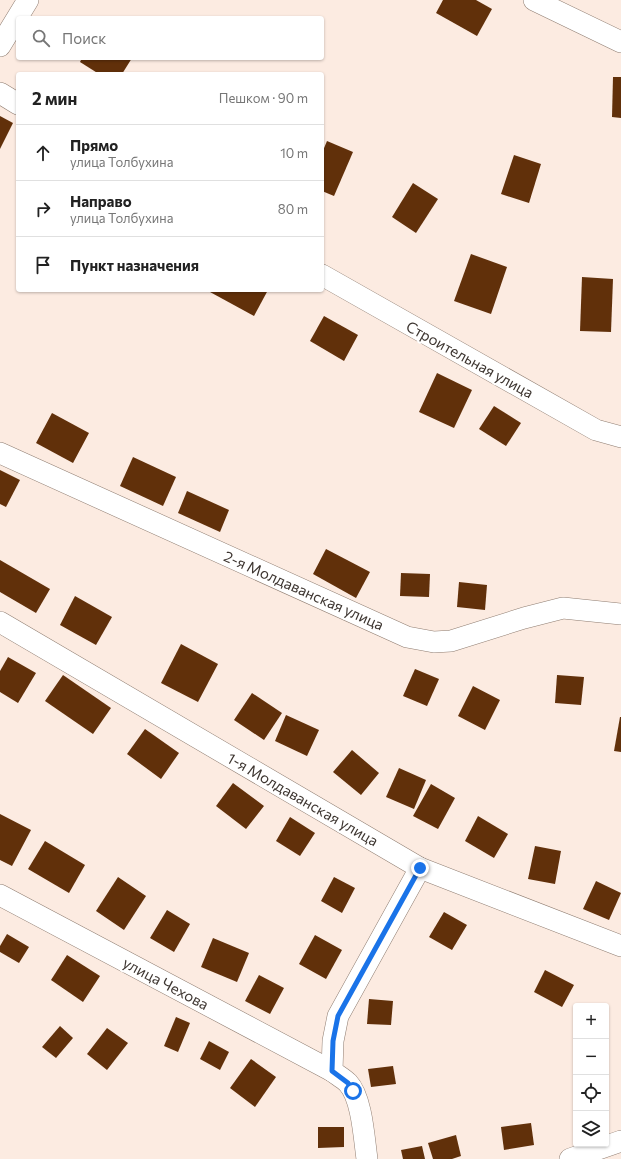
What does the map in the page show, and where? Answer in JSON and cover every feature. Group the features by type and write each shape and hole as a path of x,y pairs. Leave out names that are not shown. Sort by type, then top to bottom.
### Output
{"street":[{"path":"18,16 28,0"},
{"path":"534,0 621,42"},
{"path":"0,46 16,20"},
{"path":"0,93 16,103"},
{"name":"Строительная улица","path":"324,276 596,430 621,437"},
{"name":"2-я Молдаванская улица","path":"0,453 408,637 434,642 451,641 524,618 563,608 621,614"},
{"name":"1-я Молдаванская улица","path":"0,622 420,868 621,946"},
{"path":"332,1071 333,1041 338,1016 420,868"},
{"name":"улица Чехова","path":"0,896 332,1071 348,1083 358,1102 367,1159"},
{"path":"570,1159 621,1141"}],"building":[{"path":"443,0 476,0 492,9 477,36 436,13"},
{"path":"81,60 131,60 123,72 96,72 80,62"},
{"path":"613,77 621,77 621,118 612,117"},
{"path":"0,116 13,123 0,149"},
{"path":"327,141 353,152 334,196 324,192 324,148"},
{"path":"514,155 541,164 529,203 501,194"},
{"path":"413,183 438,199 416,233 392,217"},
{"path":"471,254 507,267 491,314 454,301"},
{"path":"582,277 613,279 611,332 580,331"},
{"path":"210,292 267,292 254,316"},
{"path":"324,316 358,335 344,361 310,341"},
{"path":"437,373 472,390 454,428 419,412"},
{"path":"494,406 521,423 506,446 479,429"},
{"path":"52,413 89,433 73,463 36,443"},
{"path":"133,457 176,477 163,506 120,486"},
{"path":"0,470 20,480 6,507 0,504"},
{"path":"187,491 229,510 220,532 178,513"},
{"path":"326,549 370,572 356,598 313,574"},
{"path":"0,560 50,589 36,613 0,592"},
{"path":"401,573 430,574 429,597 400,596"},
{"path":"459,582 487,585 485,610 457,607"},
{"path":"75,596 112,617 96,645 60,625"},
{"path":"181,644 218,664 198,702 161,683"},
{"path":"8,657 36,673 18,703 0,692 0,671"},
{"path":"415,669 439,679 427,706 403,696"},
{"path":"63,675 111,708 93,734 45,701"},
{"path":"557,675 584,677 581,705 555,703"},
{"path":"473,686 500,700 485,730 458,716"},
{"path":"252,693 282,713 264,740 234,720"},
{"path":"286,715 319,730 307,756 275,741"},
{"path":"621,717 621,752 614,751"},
{"path":"145,729 179,753 161,779 127,754"},
{"path":"352,750 379,773 361,795 333,772"},
{"path":"399,768 426,780 414,809 386,797"},
{"path":"233,783 264,806 246,829 216,806"},
{"path":"431,784 455,798 438,829 413,816"},
{"path":"0,814 31,830 12,866 0,860"},
{"path":"478,816 508,834 494,858 465,841"},
{"path":"290,817 315,833 300,856 276,841"},
{"path":"45,841 85,865 69,893 28,869"},
{"path":"535,846 561,851 555,884 528,879"},
{"path":"118,877 146,896 124,930 96,911"},
{"path":"334,877 355,888 342,913 321,901"},
{"path":"596,881 621,893 609,920 583,909"},
{"path":"167,910 190,924 174,952 150,938"},
{"path":"444,912 467,925 452,950 429,937"},
{"path":"7,934 29,947 19,963 0,952 0,946"},
{"path":"315,935 342,950 326,979 299,964"},
{"path":"213,938 249,953 237,982 201,967"},
{"path":"67,955 100,976 83,1002 51,980"},
{"path":"545,970 574,985 562,1007 534,992"},
{"path":"259,975 284,988 270,1014 245,1001"},
{"path":"369,999 393,1001 391,1025 367,1024"},
{"path":"176,1017 190,1023 178,1052 164,1046"},
{"path":"60,1026 73,1038 56,1058 42,1047"},
{"path":"107,1028 128,1043 107,1070 87,1054"},
{"path":"209,1041 229,1052 220,1070 200,1059"},
{"path":"251,1059 276,1077 255,1107 230,1088"},
{"path":"393,1066 396,1084 371,1087 368,1069"},
{"path":"531,1123 534,1145 504,1150 501,1127"},
{"path":"318,1127 344,1127 344,1147 318,1148"},
{"path":"456,1135 461,1156 452,1159 433,1159 428,1143"},
{"path":"422,1146 425,1159 403,1159 401,1150"}],"route":[{"path":"353,1091 348,1083 332,1071 333,1041 338,1016 420,868"}]}
